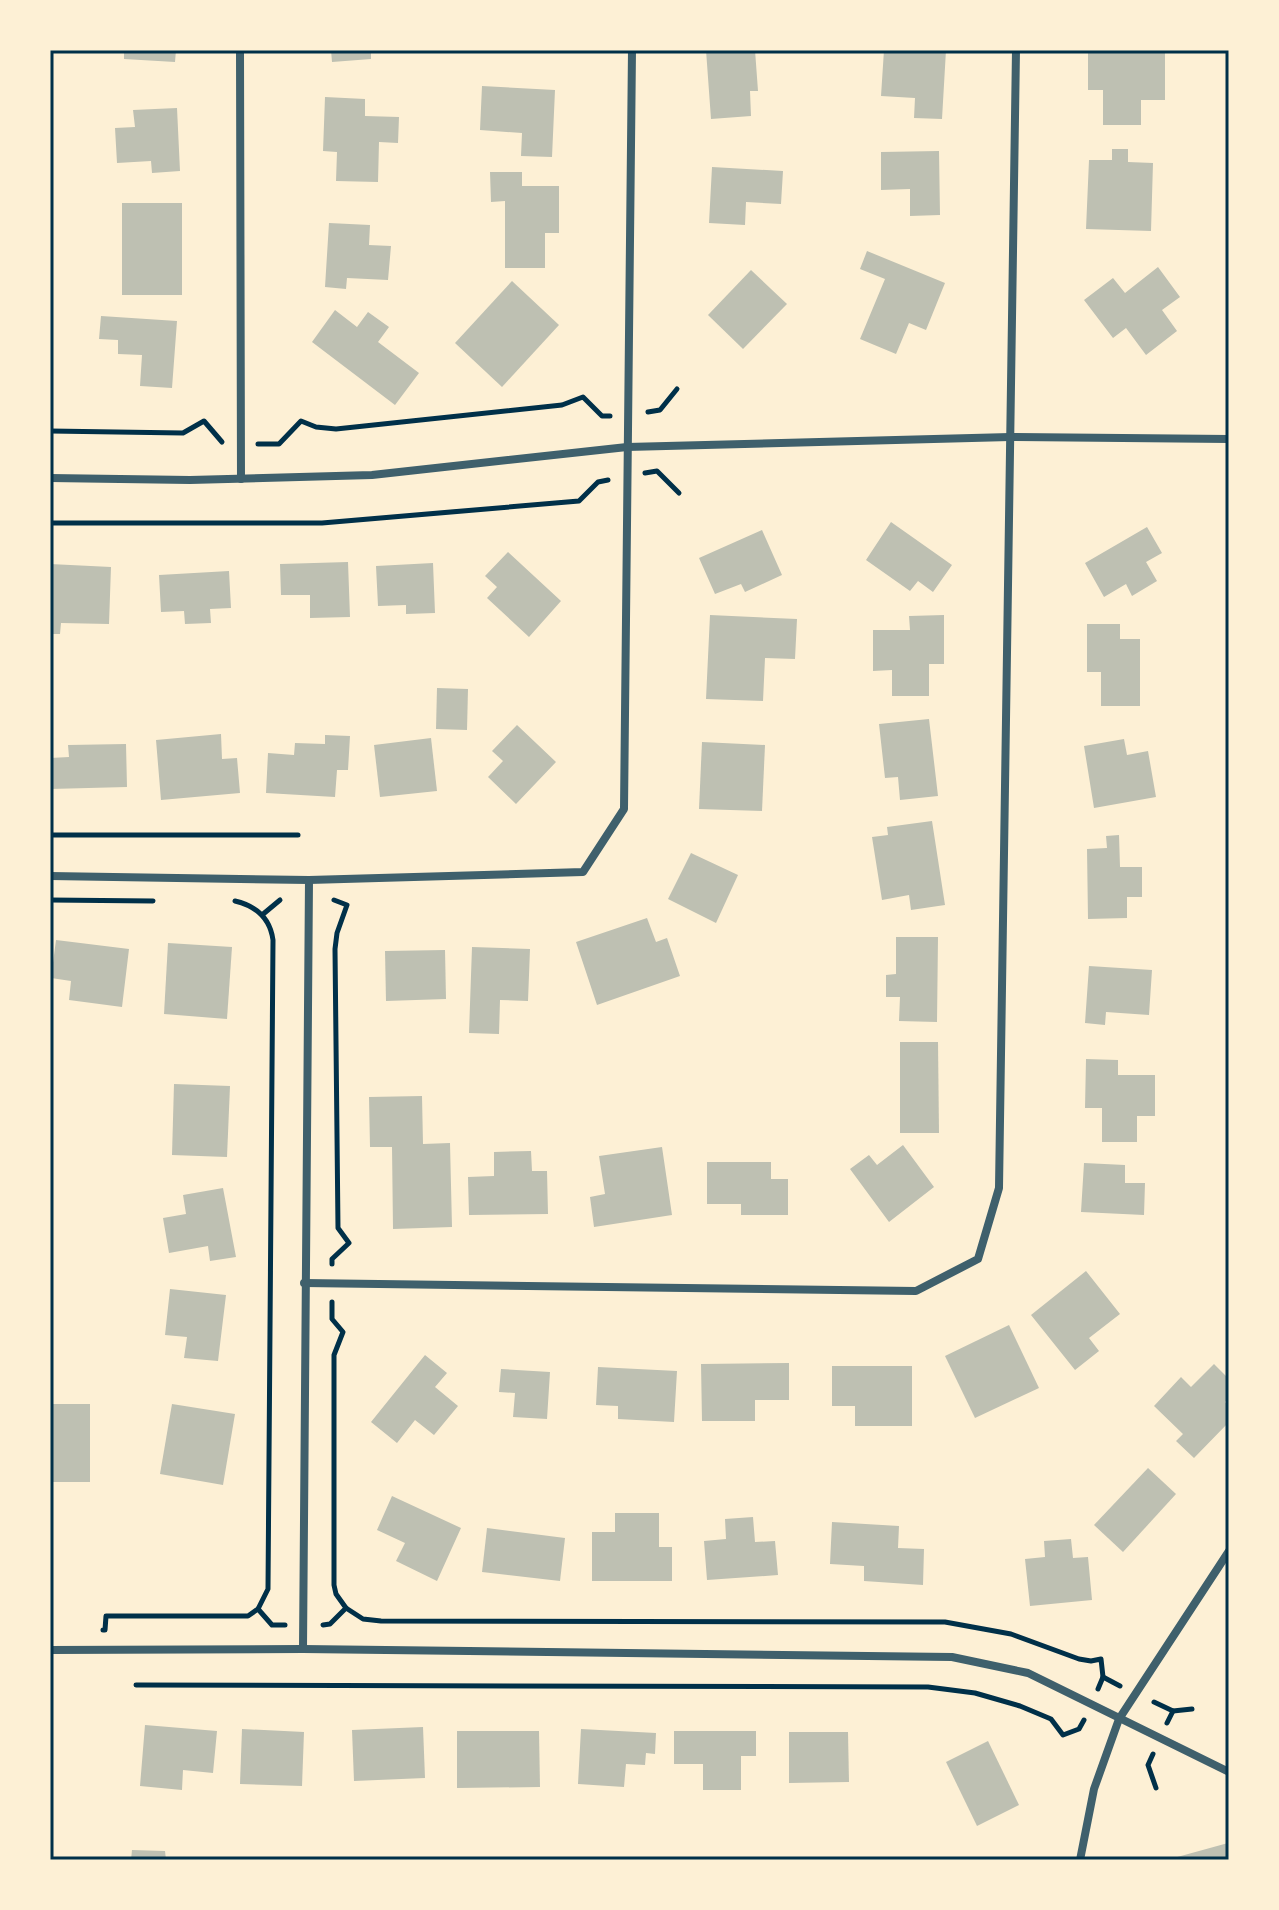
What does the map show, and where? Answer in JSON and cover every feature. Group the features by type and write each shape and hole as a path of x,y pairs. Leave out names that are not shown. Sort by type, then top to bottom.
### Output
{"street":[{"path":"240,50 241,479"},
{"path":"50,876 309,880 583,872 624,809 632,50"},
{"path":"304,1283 916,1291 978,1259 999,1188 1016,50"},
{"path":"50,478 241,479 372,475 627,447 1010,437 1229,439"},
{"path":"303,1649 309,880"},
{"path":"1080,1860 1094,1789 1119,1719 1229,1551"},
{"path":"50,1650 303,1649 952,1657 1028,1673 1229,1772"}],"path":[{"path":"50,431 183,433 204,421 224,444 279,444 301,421 316,427 336,429 562,405 583,397 602,416 628,414 660,410 677,389"},
{"path":"50,523 338,522 579,501 598,482 657,471 679,493"},
{"path":"50,835 298,835"},
{"path":"50,900 157,901"},
{"path":"91,1630 105,1630 106,1616 248,1616 258,1609 268,1589 273,940 272,929 262,915 245,903 234,901"},
{"path":"1173,1711 1192,1709"}],"building":[{"path":"124,50 176,50 175,62 124,59"},
{"path":"331,50 371,50 371,59 332,62"},
{"path":"706,50 755,50 758,91 750,91 751,116 711,119"},
{"path":"884,50 946,50 942,119 914,118 915,98 881,96"},
{"path":"1088,50 1165,50 1165,100 1141,100 1141,125 1103,125 1103,90 1088,90"},
{"path":"482,86 555,90 552,157 521,156 522,133 480,130"},
{"path":"325,97 365,99 365,116 399,117 398,143 379,142 378,182 336,181 337,152 323,151"},
{"path":"177,108 180,171 152,173 151,161 117,163 115,128 135,127 133,110"},
{"path":"1112,149 1128,149 1128,162 1153,163 1151,231 1086,229 1089,160 1112,160"},
{"path":"939,151 940,215 910,216 910,189 881,190 881,152"},
{"path":"712,167 783,171 781,204 746,202 745,225 709,223"},
{"path":"490,172 522,172 522,186 559,186 559,233 545,233 545,268 505,268 505,201 491,202"},
{"path":"122,203 182,203 182,295 122,295"},
{"path":"329,223 370,225 369,245 391,246 388,280 347,278 346,289 325,287"},
{"path":"867,251 945,283 926,330 909,323 896,354 860,339 885,279 860,269"},
{"path":"1158,267 1180,297 1162,310 1177,331 1146,355 1126,328 1113,338 1084,300 1113,278 1125,293"},
{"path":"751,270 787,304 743,349 708,315"},
{"path":"512,281 559,325 502,387 455,343"},
{"path":"335,310 357,327 368,312 389,327 378,342 419,373 395,405 312,342"},
{"path":"101,316 177,321 172,388 140,386 142,355 118,354 118,340 99,339"},
{"path":"891,522 952,565 933,592 918,581 910,591 866,560"},
{"path":"1147,527 1162,553 1146,562 1157,581 1132,596 1126,584 1104,597 1085,563"},
{"path":"762,530 782,575 745,592 741,584 715,594 699,558"},
{"path":"508,552 561,601 529,637 487,598 497,587 485,576"},
{"path":"348,562 350,617 310,618 310,595 281,595 280,564"},
{"path":"433,563 435,613 406,614 406,605 378,606 376,566"},
{"path":"50,564 111,567 109,624 61,623 60,634 50,634"},
{"path":"229,571 231,608 210,609 211,623 185,624 184,611 161,612 159,575"},
{"path":"710,615 797,619 795,659 765,658 763,701 706,699"},
{"path":"944,615 944,664 929,664 929,696 892,696 892,670 873,671 873,630 910,630 909,616"},
{"path":"1087,624 1120,624 1120,639 1140,639 1140,706 1101,706 1101,672 1087,672"},
{"path":"437,688 468,689 467,730 436,729"},
{"path":"929,719 938,796 900,800 898,777 885,778 879,724"},
{"path":"517,725 556,762 516,804 488,777 503,761 492,751"},
{"path":"221,734 222,759 237,758 240,793 161,800 156,740"},
{"path":"325,735 350,736 348,770 337,770 335,797 266,793 268,753 294,755 295,743 325,744"},
{"path":"431,738 437,791 380,797 374,745"},
{"path":"1124,739 1127,755 1148,751 1156,797 1094,808 1084,746"},
{"path":"702,742 765,745 762,811 699,809"},
{"path":"126,744 127,787 50,789 50,758 69,757 68,745"},
{"path":"932,821 945,905 911,910 909,895 882,900 872,837 888,835 887,827"},
{"path":"1119,835 1120,867 1142,867 1142,897 1127,897 1127,918 1088,919 1087,849 1107,848 1106,836"},
{"path":"691,853 738,875 716,923 668,899"},
{"path":"647,918 656,942 667,938 680,976 597,1005 576,942"},
{"path":"896,937 938,937 937,1022 899,1021 900,997 886,997 886,975 896,974"},
{"path":"56,940 129,949 122,1007 69,1000 71,981 51,978"},
{"path":"168,943 232,947 227,1019 164,1014"},
{"path":"472,947 530,949 528,1001 500,1000 499,1034 469,1033"},
{"path":"445,950 446,999 386,1001 385,951"},
{"path":"1089,966 1152,970 1149,1015 1106,1012 1105,1025 1085,1023"},
{"path":"900,1042 938,1042 939,1133 900,1133"},
{"path":"1086,1059 1118,1060 1118,1075 1155,1075 1155,1116 1137,1116 1137,1142 1102,1142 1102,1108 1085,1108"},
{"path":"174,1084 230,1086 227,1157 172,1155"},
{"path":"422,1096 423,1144 450,1143 452,1227 393,1229 392,1147 370,1147 369,1097"},
{"path":"903,1145 934,1187 889,1222 850,1169 869,1155 877,1165"},
{"path":"662,1147 672,1215 594,1227 590,1197 605,1194 599,1156"},
{"path":"531,1151 532,1171 547,1171 548,1214 469,1215 468,1177 494,1176 494,1152"},
{"path":"707,1162 771,1162 771,1179 788,1179 788,1215 741,1215 741,1204 707,1204"},
{"path":"1084,1163 1125,1165 1125,1183 1145,1183 1144,1215 1081,1212"},
{"path":"223,1188 236,1257 210,1261 208,1246 169,1253 163,1218 186,1214 183,1195"},
{"path":"1086,1271 1120,1314 1089,1338 1099,1351 1075,1370 1031,1315"},
{"path":"170,1289 226,1295 218,1361 184,1358 187,1337 165,1335"},
{"path":"1009,1325 1039,1388 975,1418 945,1356"},
{"path":"425,1355 447,1373 435,1387 458,1406 434,1435 415,1420 397,1443 371,1422"},
{"path":"789,1363 789,1400 755,1400 755,1421 702,1421 701,1364"},
{"path":"1214,1364 1229,1379 1229,1398 1225,1402 1229,1406 1229,1422 1194,1458 1176,1441 1183,1434 1154,1406 1181,1377 1191,1387"},
{"path":"832,1366 912,1366 912,1426 855,1426 855,1406 832,1406"},
{"path":"598,1367 677,1371 674,1422 618,1419 618,1406 596,1405"},
{"path":"501,1369 550,1372 547,1419 513,1417 515,1393 499,1392"},
{"path":"50,1404 90,1404 90,1482 50,1482"},
{"path":"172,1404 235,1414 223,1485 160,1474"},
{"path":"1148,1468 1176,1494 1123,1552 1094,1525"},
{"path":"392,1496 461,1528 437,1581 396,1561 405,1543 377,1530"},
{"path":"615,1513 659,1513 659,1547 672,1547 672,1581 592,1581 592,1532 615,1532"},
{"path":"753,1517 755,1542 775,1541 778,1575 707,1580 704,1541 726,1539 725,1519"},
{"path":"832,1522 899,1526 898,1548 924,1549 923,1585 864,1581 864,1566 830,1564"},
{"path":"487,1528 565,1538 560,1581 482,1572"},
{"path":"1071,1539 1073,1558 1088,1557 1092,1600 1030,1606 1025,1559 1045,1557 1044,1541"},
{"path":"145,1725 217,1731 213,1773 183,1770 182,1790 140,1786"},
{"path":"423,1727 425,1778 354,1781 352,1730"},
{"path":"242,1729 304,1732 302,1786 240,1784"},
{"path":"581,1729 656,1733 655,1754 646,1753 645,1765 626,1764 624,1787 578,1784"},
{"path":"457,1731 539,1731 540,1787 457,1788"},
{"path":"674,1731 756,1731 756,1756 741,1756 741,1790 703,1790 703,1764 674,1764"},
{"path":"789,1732 848,1732 849,1782 789,1783"},
{"path":"988,1741 1019,1805 977,1826 946,1762"},
{"path":"1228,1843 1229,1860 1170,1860 1170,1859"},
{"path":"132,1850 165,1851 166,1860 131,1860"}]}
